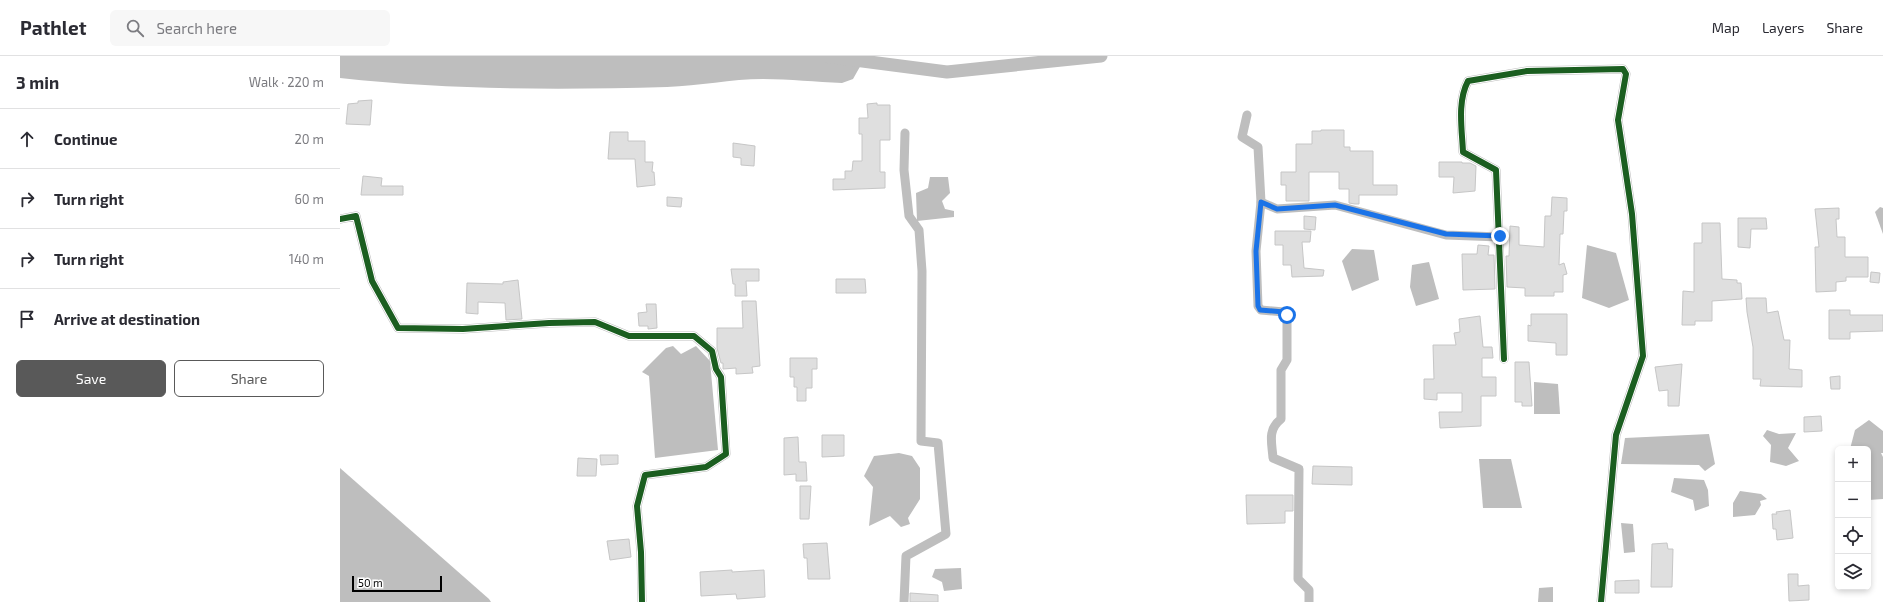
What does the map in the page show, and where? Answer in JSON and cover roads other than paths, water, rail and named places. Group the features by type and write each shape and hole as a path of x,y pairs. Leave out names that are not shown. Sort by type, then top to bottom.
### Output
{"street":[{"path":"1504,359 1500,236 1496,170 1463,152 1461,104 1468,81 1527,71 1623,69 1626,74 1618,120 1632,214 1643,356 1616,435 1601,602"},
{"path":"1247,115 1242,137 1258,147 1261,202 1256,251 1258,306 1260,310 1284,312 1287,315 1287,360 1281,370 1281,419 1274,425 1271,437 1273,458 1299,469 1298,579 1309,590 1309,602"},
{"path":"904,602 906,556 946,534 938,443 921,441 922,271 919,230 909,216 904,170 905,133"},
{"path":"1261,202 1277,209 1335,205 1446,234 1500,236"},
{"path":"340,219 356,216 372,281 398,328 463,330 550,323 594,322 629,336 694,336 712,351 716,369 721,377 726,454 706,467 645,475 637,506 641,552 642,602"}],"waterway":[{"path":"824,56 947,72 1101,56"}]}
